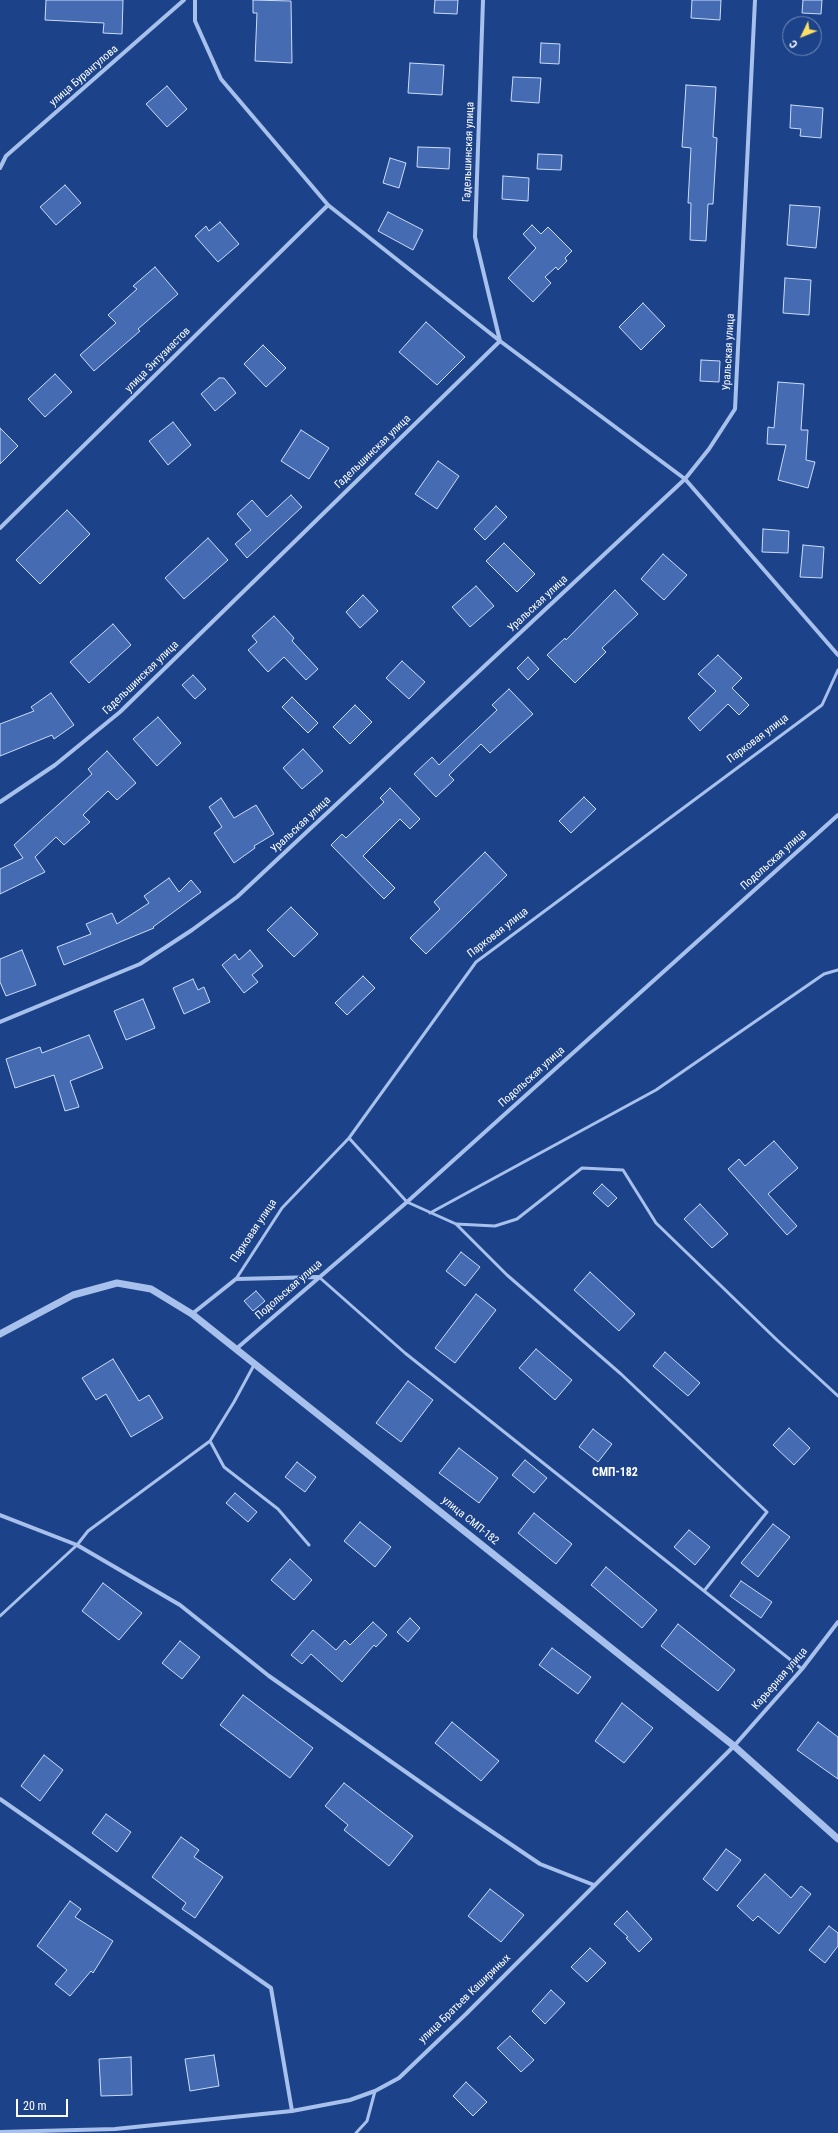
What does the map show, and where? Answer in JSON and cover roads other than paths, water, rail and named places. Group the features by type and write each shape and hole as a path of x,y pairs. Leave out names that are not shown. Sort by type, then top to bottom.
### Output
{"street":[{"name":"улица Бурангулова","path":"0,168 6,156 184,0"},
{"path":"195,0 195,21 221,79 328,205 500,341 685,479 838,655"},
{"name":"Гадельшинская улица","path":"0,802 55,764 120,712 500,341 475,237 483,0"},
{"name":"Уральская улица","path":"0,1022 140,964 192,930 237,897 685,479 709,449 735,409 755,0"},
{"path":"0,156 6,156"},
{"name":"улица Энтузиастов","path":"0,528 328,205"},
{"name":"Подольская улица","path":"236,1349 406,1202 838,815"},
{"path":"0,1334 73,1295 117,1283 151,1289 192,1314 236,1279 318,1277"},
{"name":"улица СМП-182","path":"192,1314 734,1746"},
{"path":"0,1515 77,1545 180,1604 270,1676 540,1864 594,1885"},
{"name":"Карьерная улица","path":"734,1746 802,1669 838,1622"},
{"path":"734,1746 838,1839"},
{"name":"улица Братьев Кашириных","path":"0,2132 115,2129 292,2111 350,2100 376,2091 399,2078 466,2014 734,1746"},
{"path":"0,1800 271,1988 292,2111"}],"lane":[{"name":"Парковая улица","path":"236,1279 282,1208 349,1138 476,962 822,705 838,670"},
{"path":"430,1213 656,1090 824,974 838,970"},
{"path":"349,1138 406,1202 456,1224 495,1226 517,1219 582,1168 623,1170 656,1223 777,1340 838,1396"},
{"path":"456,1224 507,1275 621,1374 767,1512 704,1591"},
{"path":"318,1277 405,1352 802,1669"},
{"path":"0,1616 77,1545 88,1531 210,1441 255,1364"},
{"path":"210,1441 224,1466 278,1509 309,1545"},
{"path":"356,2133 368,2121 376,2091"}],"district":[{"name":"СМП-182","path":"615,1473"}]}
